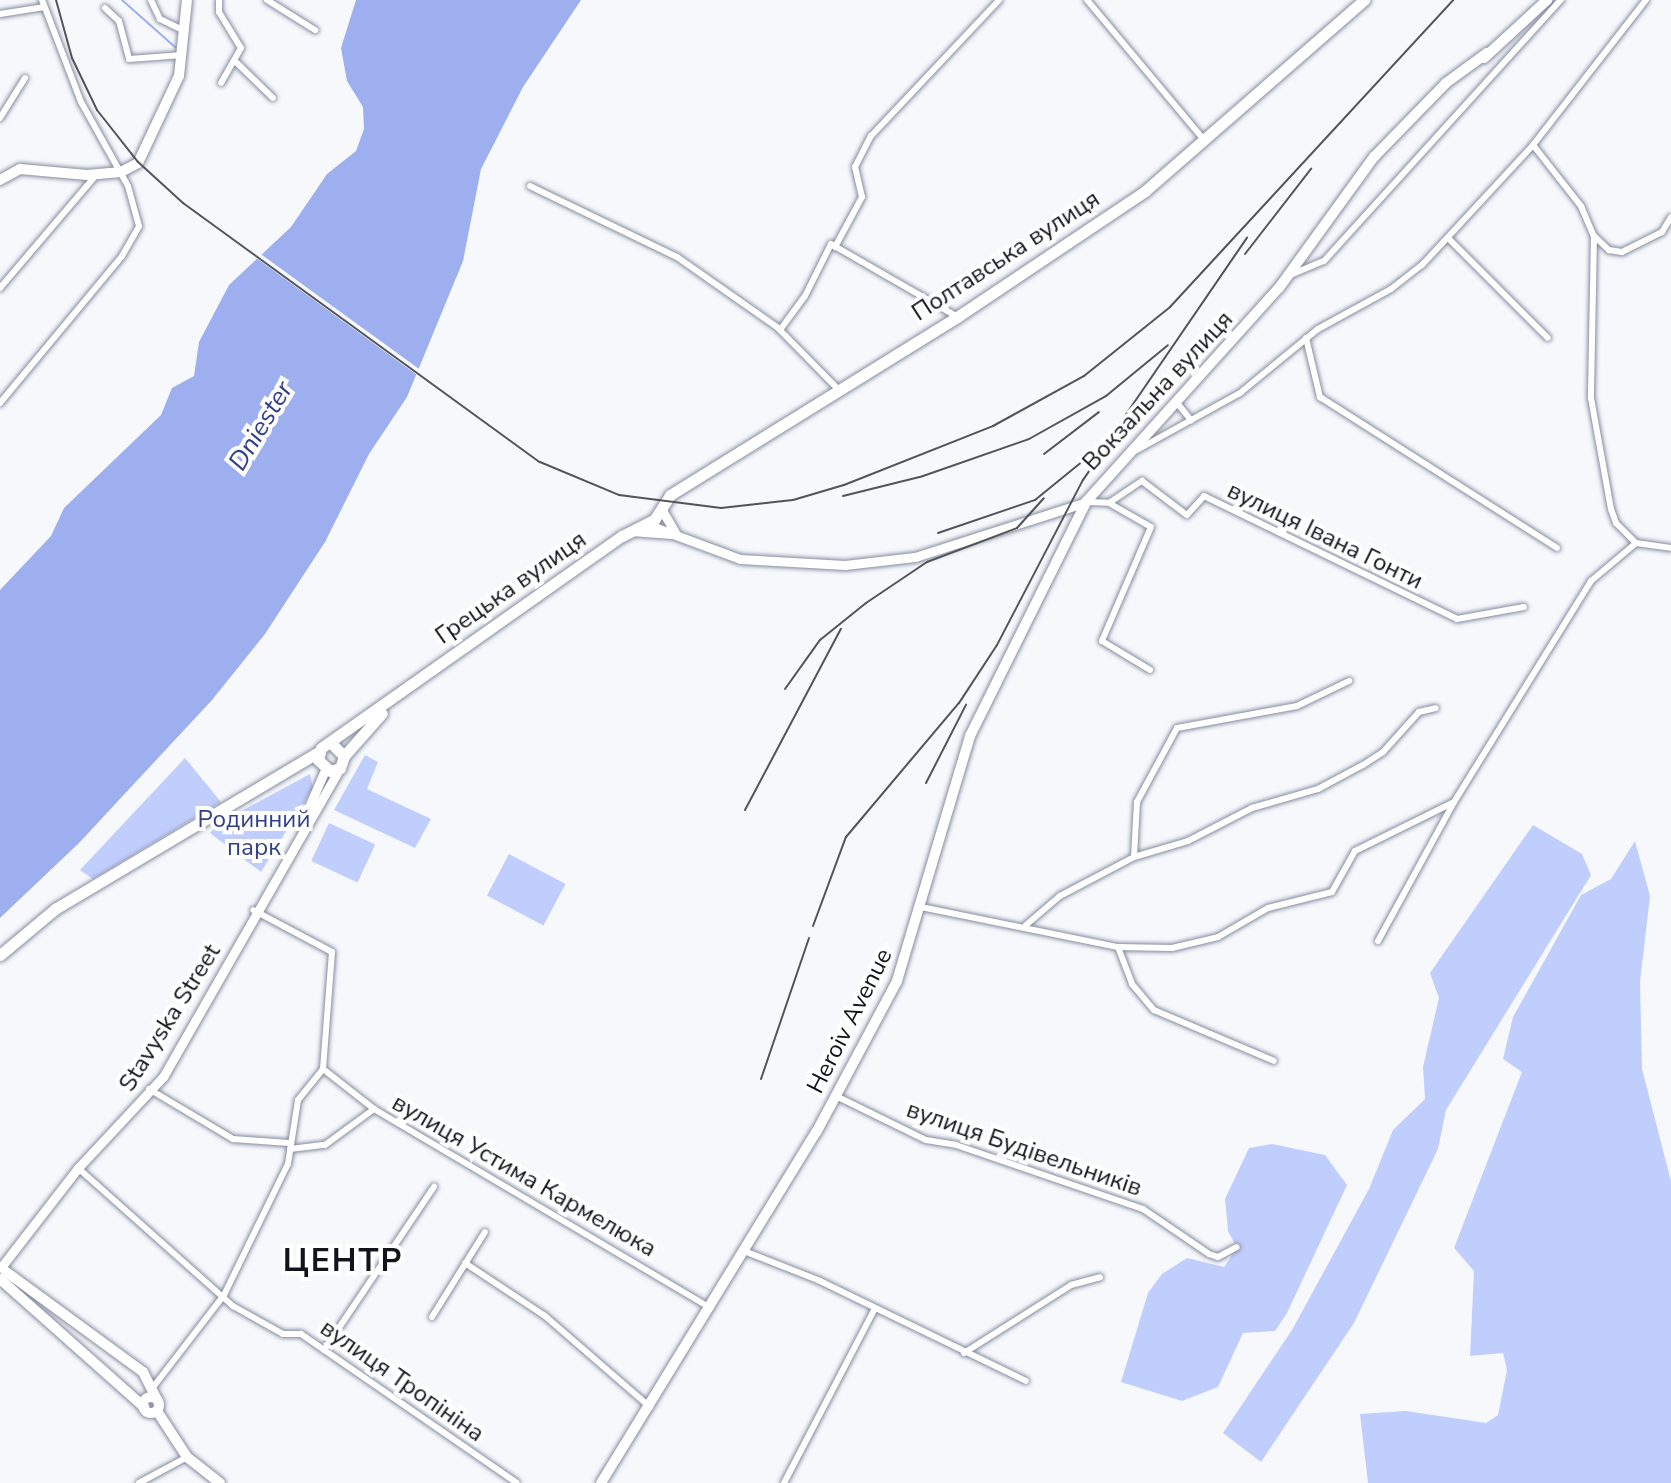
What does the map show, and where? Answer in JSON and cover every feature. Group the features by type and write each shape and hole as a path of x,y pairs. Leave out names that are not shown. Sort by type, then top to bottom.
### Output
{"highway":[{"name":"Полтавська вулиця","path":"650,522 662,510 670,495 837,388 957,317 1145,191 1364,0"},
{"name":"Грецька вулиця","path":"318,752 631,531 650,522"},
{"name":"Грецька вулиця","path":"342,762 396,697"},
{"path":"290,771 324,769 342,762 332,744"},
{"path":"0,955 55,909 318,752 324,769"}],"main road":[{"path":"0,180 20,169 97,174 121,172 133,167 149,146 175,87 183,55 187,0"},
{"name":"Вокзальна вулиця","path":"650,522 740,559 845,565 915,557 1086,502 1137,450 1288,276 1354,185 1417,111 1547,0"},
{"name":"Heroiv Avenue","path":"601,1483 711,1308 836,1096 897,981 970,736 1086,502"},
{"path":"662,510 676,534"},
{"name":"Вокзальна вулиця","path":"631,531 676,534"},
{"name":"Stavyska Street","path":"1,1270 78,1168 151,1090 342,762"},
{"name":"Stavyska Street","path":"256,912 316,796 324,769"},
{"name":"Stavyska Street","path":"1,1270 75,1166 151,1090"},
{"path":"1,1270 143,1372 154,1386 157,1406 187,1457 220,1483"},
{"path":"1,1270 150,1413 157,1406"}],"street":[{"path":"151,0 160,19 185,31"},
{"path":"219,0 219,12 241,48 237,63 221,83"},
{"path":"267,0 315,30"},
{"path":"780,330 805,296 862,197 855,167 871,136 999,0"},
{"path":"1087,0 1204,140"},
{"name":"Вокзальна вулиця","path":"1288,276 1324,261 1561,0"},
{"path":"1137,450 1240,393 1306,338 1391,289 1448,238 1533,145 1646,0"},
{"path":"0,14 43,4 81,102 121,172 139,218 137,234 0,403"},
{"path":"105,8 119,21 129,59 183,55"},
{"path":"237,63 273,98"},
{"path":"1,113 25,78"},
{"path":"1533,145 1581,206 1594,236 1609,250 1622,252 1662,232 1671,217"},
{"path":"0,288 97,174"},
{"path":"530,186 677,257 780,330 837,388"},
{"path":"1594,236 1591,398 1611,509 1616,523 1636,543 1671,548"},
{"path":"1448,238 1548,338"},
{"path":"833,246 957,317"},
{"path":"1306,338 1320,397 1557,548"},
{"path":"1178,404 1191,420"},
{"name":"вулиця Івана Гонти","path":"1109,503 1142,481 1187,515 1204,496 1457,619 1524,607"},
{"path":"1086,502 1109,503 1151,527 1102,641 1150,670"},
{"path":"1378,941 1454,802 1591,581 1636,543"},
{"path":"1134,857 1137,802 1177,728 1297,706 1349,681"},
{"path":"1026,925 1060,896 1134,857 1188,841 1252,808 1318,789 1383,752 1419,712 1436,708"},
{"path":"921,907 1026,925 1118,947 1172,948 1218,937 1268,908 1332,892 1355,851 1454,802"},
{"path":"154,1386 224,1295 288,1164 298,1100 323,1069 332,952 256,912"},
{"path":"1118,947 1132,984 1154,1010 1274,1061"},
{"name":"вулиця Устима Кармелюка","path":"323,1069 374,1109 711,1308"},
{"path":"151,1090 233,1139 289,1146 325,1145 374,1109"},
{"name":"вулиця Будівельників","path":"836,1096 926,1140 956,1145 1059,1178 1091,1196 1143,1209 1209,1254 1218,1257 1237,1247"},
{"name":"вулиця Тропініна","path":"78,1168 224,1295 283,1334 301,1334 517,1483"},
{"path":"324,1350 434,1187"},
{"path":"432,1317 485,1232"},
{"path":"744,1251 818,1280 874,1310 1026,1381"},
{"path":"465,1263 545,1316 650,1407"},
{"path":"964,1353 1071,1285 1100,1277"},
{"path":"784,1483 874,1310"},
{"path":"139,1483 187,1457"}],"green space":[{"path":"365,755 378,762 367,789 431,819 415,848 334,810"},
{"path":"185,758 221,802 93,879 80,870"},
{"name":"Родинний парк","path":"310,774 313,788 261,872 210,833 219,823"},
{"path":"329,823 375,845 357,883 311,861"},
{"path":"1533,825 1582,854 1591,875 1446,1110 1438,1149 1354,1323 1261,1462 1223,1433 1292,1330 1369,1189 1393,1130 1425,1099 1423,1067 1439,998 1430,973"},
{"path":"1635,841 1650,896 1640,982 1642,1069 1671,1181 1671,1483 1368,1483 1360,1414 1406,1411 1486,1423 1498,1415 1507,1370 1503,1353 1470,1356 1474,1271 1454,1248 1522,1072 1503,1059 1513,1017 1581,895 1611,879"},
{"path":"509,854 566,884 543,926 487,895"},
{"path":"1272,1144 1325,1155 1347,1185 1287,1313 1275,1331 1243,1333 1218,1387 1182,1401 1121,1382 1148,1293 1162,1274 1187,1258 1224,1267 1237,1248 1228,1231 1225,1199 1249,1148"}],"water":[{"name":"Dniester","path":"356,0 581,0 523,87 481,169 463,261 407,397 369,454 325,542 265,634 212,700 79,843 0,918 0,590 51,536 64,508 161,415 172,388 194,376 199,342 229,285 291,227 327,174 356,151 364,129 363,107 347,81 341,48"}],"pier":[{"path":"258,252 422,371 419,376 254,257"}],"waterway":[{"path":"122,0 176,48"}],"railway":[{"path":"56,0 72,58 97,110 138,162 183,203 540,462 619,495 721,508 793,500 844,485 993,426 1084,376 1170,307 1453,0"},
{"path":"1245,254 1311,169"},
{"path":"1116,429 1247,238"},
{"path":"843,496 923,476 1029,439 1106,396 1168,345"},
{"path":"1044,454 1099,412"},
{"path":"813,926 846,837 959,703 997,645 1083,480 1122,423"},
{"path":"938,533 1035,500 1094,452"},
{"path":"785,689 820,640 866,603 927,562 1017,528 1044,498"},
{"path":"745,810 841,629"},
{"path":"926,783 966,705"},
{"path":"761,1079 809,938"}],"district":[{"name":"ЦЕНТР","path":"343,1261"}]}
